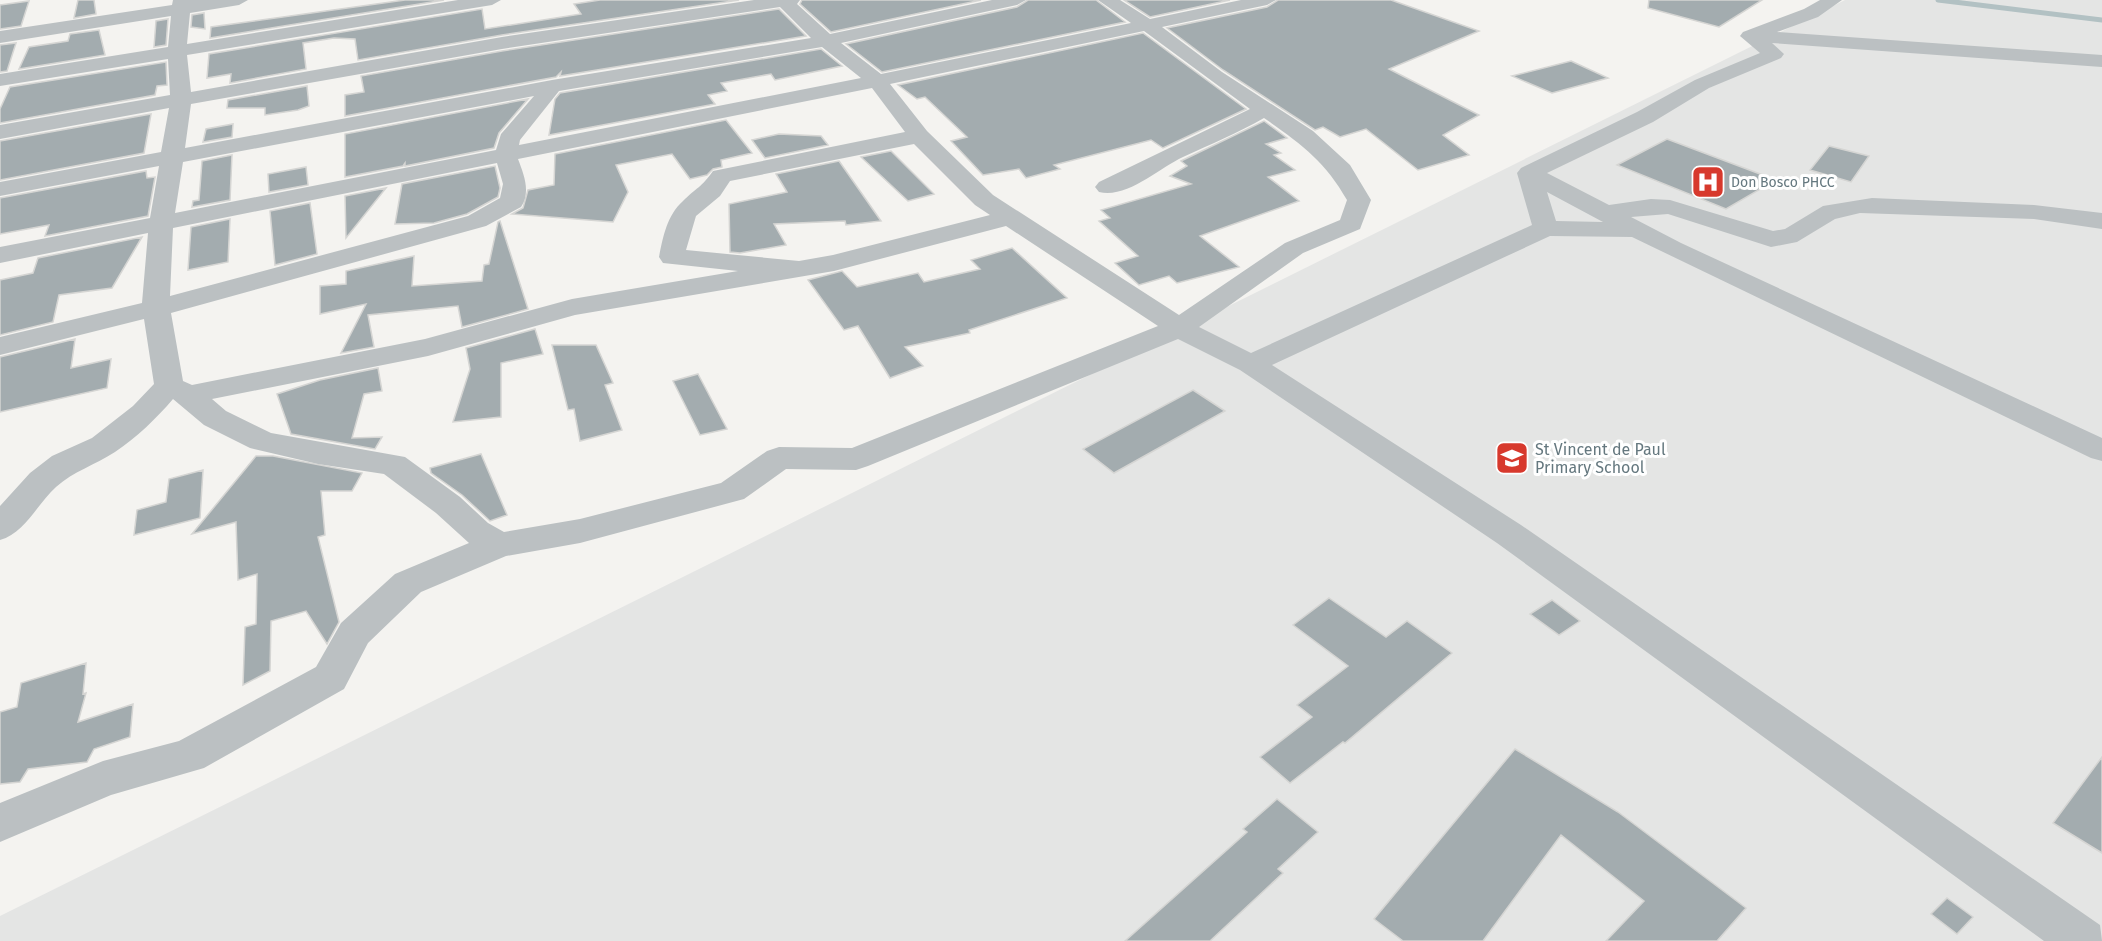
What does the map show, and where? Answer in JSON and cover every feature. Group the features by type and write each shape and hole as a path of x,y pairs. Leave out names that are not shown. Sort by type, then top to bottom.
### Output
{"street":[{"path":"0,37 182,4 239,0"},
{"path":"487,0 516,75"},
{"path":"0,80 492,0"},
{"path":"0,132 502,43 786,0 825,41 877,81 919,136 984,200 1179,328 1250,364 1509,534 2083,941"},
{"path":"0,189 171,155 516,75 552,86 825,41 1017,0"},
{"path":"0,823 103,779 189,756 330,678 354,633 408,583 500,545 580,531 732,491 779,458 856,459 1179,328 1294,248 1351,224 1359,200 1342,170 1305,136 1146,24 1107,0"},
{"path":"0,255 161,225 877,81 1267,0"},
{"path":"1750,36 1810,13 1833,0"},
{"path":"182,4 177,50 181,101 161,225 156,308 179,390 215,418 261,441 318,454 393,465 448,505 476,532 500,545"},
{"path":"1750,36 2102,61"},
{"path":"1529,172 1645,117 1702,84 1774,54 1750,36"},
{"path":"0,346 156,308 477,222 512,202 515,184 506,157 508,139 529,118 552,86"},
{"path":"1107,187 1131,177 1173,153 1224,132 1265,109"},
{"path":"625,297 657,275 661,266 672,257 676,231 691,205 714,192 721,176 919,136"},
{"path":"1529,172 1639,230 2102,451"},
{"path":"1529,172 1546,228"},
{"path":"1606,213 1651,206 1670,207 1771,239 1791,238 1827,214 1839,209 1872,205 2034,212 2102,221"},
{"path":"0,528 42,481 64,464 103,445 144,413 179,390 428,347 572,307 845,260 1011,217"},
{"path":"1250,364 1546,228 1639,230"},
{"path":"672,257 799,269"}],"shaded area":[{"name":"St Vincent de Paul Primary School","path":"1845,0 2102,0 2102,941 0,941 0,916"}],"building":[{"path":"78,0 94,0 96,14 74,18"},
{"path":"405,0 444,0 210,38 211,27"},
{"path":"600,0 739,0 502,35 358,60 355,39 334,38 303,43 306,69 230,83 231,74 207,78 209,54 482,9 485,29 581,14 574,4"},
{"path":"802,0 981,0 831,32 800,4"},
{"path":"1028,0 1096,0 1125,22 882,72 846,44 1017,7"},
{"path":"1124,0 1230,0 1150,17"},
{"path":"1278,0 1391,0 1479,31 1389,69 1479,115 1443,135 1469,155 1418,170 1366,129 1340,137 1323,127 1315,130 1223,70 1167,28 1267,7"},
{"path":"1649,0 1762,0 1719,27 1648,8"},
{"path":"29,1 21,26 0,29 0,5"},
{"path":"779,9 806,36 560,76 561,72 556,77 345,116 345,95 364,92 361,76 502,51"},
{"path":"204,13 205,29 191,27 192,15"},
{"path":"168,19 166,45 154,47 156,21"},
{"path":"99,30 105,55 19,69 29,47 68,41 70,34"},
{"path":"1143,33 1246,109 1163,148 1151,140 1054,165 1060,169 1026,178 1019,169 983,175 951,141 967,137 925,97 917,99 898,85"},
{"path":"16,43 7,71 0,72 0,45"},
{"path":"821,49 842,66 775,80 771,74 721,83 727,91 708,95 715,104 549,135 555,99 560,93"},
{"path":"1571,61 1608,78 1552,93 1512,76"},
{"path":"166,62 167,85 157,86 155,95 0,123 0,109 10,87"},
{"path":"307,86 309,106 298,110 265,115 265,108 227,108 228,100"},
{"path":"528,99 499,133 494,148 405,166 405,163 403,166 345,177 345,134"},
{"path":"151,114 144,153 0,180 0,141"},
{"path":"726,120 752,153 721,160 722,167 713,169 707,175 690,179 672,154 616,165 628,192 613,222 512,214 523,208 528,190 554,185 555,154"},
{"path":"1264,121 1287,138 1266,144 1281,153 1274,155 1295,170 1268,177 1299,201 1200,236 1239,267 1177,283 1169,276 1139,285 1115,263 1138,256 1099,221 1110,218 1101,210 1191,184 1170,176 1187,166 1181,161"},
{"path":"233,124 232,137 203,142 206,129"},
{"path":"779,134 821,136 828,145 765,158 752,140"},
{"path":"1667,139 1776,180 1726,209 1617,165"},
{"path":"1829,146 1869,156 1851,182 1810,170"},
{"path":"891,151 934,194 908,201 861,157"},
{"path":"232,155 230,200 192,207 193,201 199,200 202,161"},
{"path":"839,161 881,221 846,225 845,221 774,224 786,245 740,253 730,252 729,204 787,192 776,174"},
{"path":"495,166 500,188 498,197 467,214 434,223 395,224 402,184"},
{"path":"306,167 308,185 269,192 268,174"},
{"path":"146,171 147,178 155,177 148,216 45,236 49,225 0,234 0,198"},
{"path":"386,188 346,238 345,196"},
{"path":"310,203 317,254 275,265 270,211"},
{"path":"230,219 228,262 188,270 191,227"},
{"path":"500,221 528,309 462,327 458,306 368,315 374,347 341,353 366,304 320,314 320,286 346,284 346,271 414,256 412,286 482,281 484,265 489,264"},
{"path":"142,237 112,288 59,295 53,322 0,335 0,280 33,273 38,258"},
{"path":"1012,248 1067,298 969,330 970,333 905,347 923,366 890,378 858,326 844,330 808,280 842,271 857,287 918,273 924,282 980,269 971,260"},
{"path":"535,329 543,354 501,363 501,417 453,422 470,369 466,348"},
{"path":"75,339 71,368 111,359 107,388 0,412 0,357"},
{"path":"552,345 596,345 613,383 605,385 622,430 580,441 574,409 568,410"},
{"path":"378,368 382,391 364,394 352,438 382,437 375,449 291,434 277,394 320,380"},
{"path":"698,374 727,429 700,435 673,381"},
{"path":"1193,390 1225,411 1114,473 1083,449"},
{"path":"481,454 507,515 490,521 462,495 431,473 430,468"},
{"path":"256,456 273,456 362,473 352,491 321,491 325,535 318,537 339,622 327,644 306,611 271,621 270,671 243,685 245,627 256,624 257,574 238,580 236,522 192,534"},
{"path":"203,470 200,518 134,535 137,510 166,502 169,479"},
{"path":"1329,598 1386,637 1407,621 1452,653 1345,743 1343,742 1290,783 1260,757 1312,717 1297,705 1348,666 1293,625"},
{"path":"1552,600 1580,621 1559,635 1530,614"},
{"path":"86,663 83,694 86,693 78,722 133,704 130,737 94,749 87,762 28,769 20,782 0,784 0,712 17,707 21,683"},
{"path":"1515,749 1618,812 1746,908 1717,941 1606,941 1644,901 1561,835 1483,941 1403,941 1374,919"},
{"path":"2102,757 2102,853 2053,823"},
{"path":"1277,799 1318,832 1278,869 1283,873 1210,941 1125,941 1247,832 1243,829"},
{"path":"1947,898 1973,917 1957,934 1931,914"}],"waterway":[{"path":"1938,0 2102,20"}],"place":[{"name":"Don Bosco PHCC","path":"1708,182"},
{"name":"St Vincent de Paul Primary School","path":"1512,458"}]}
